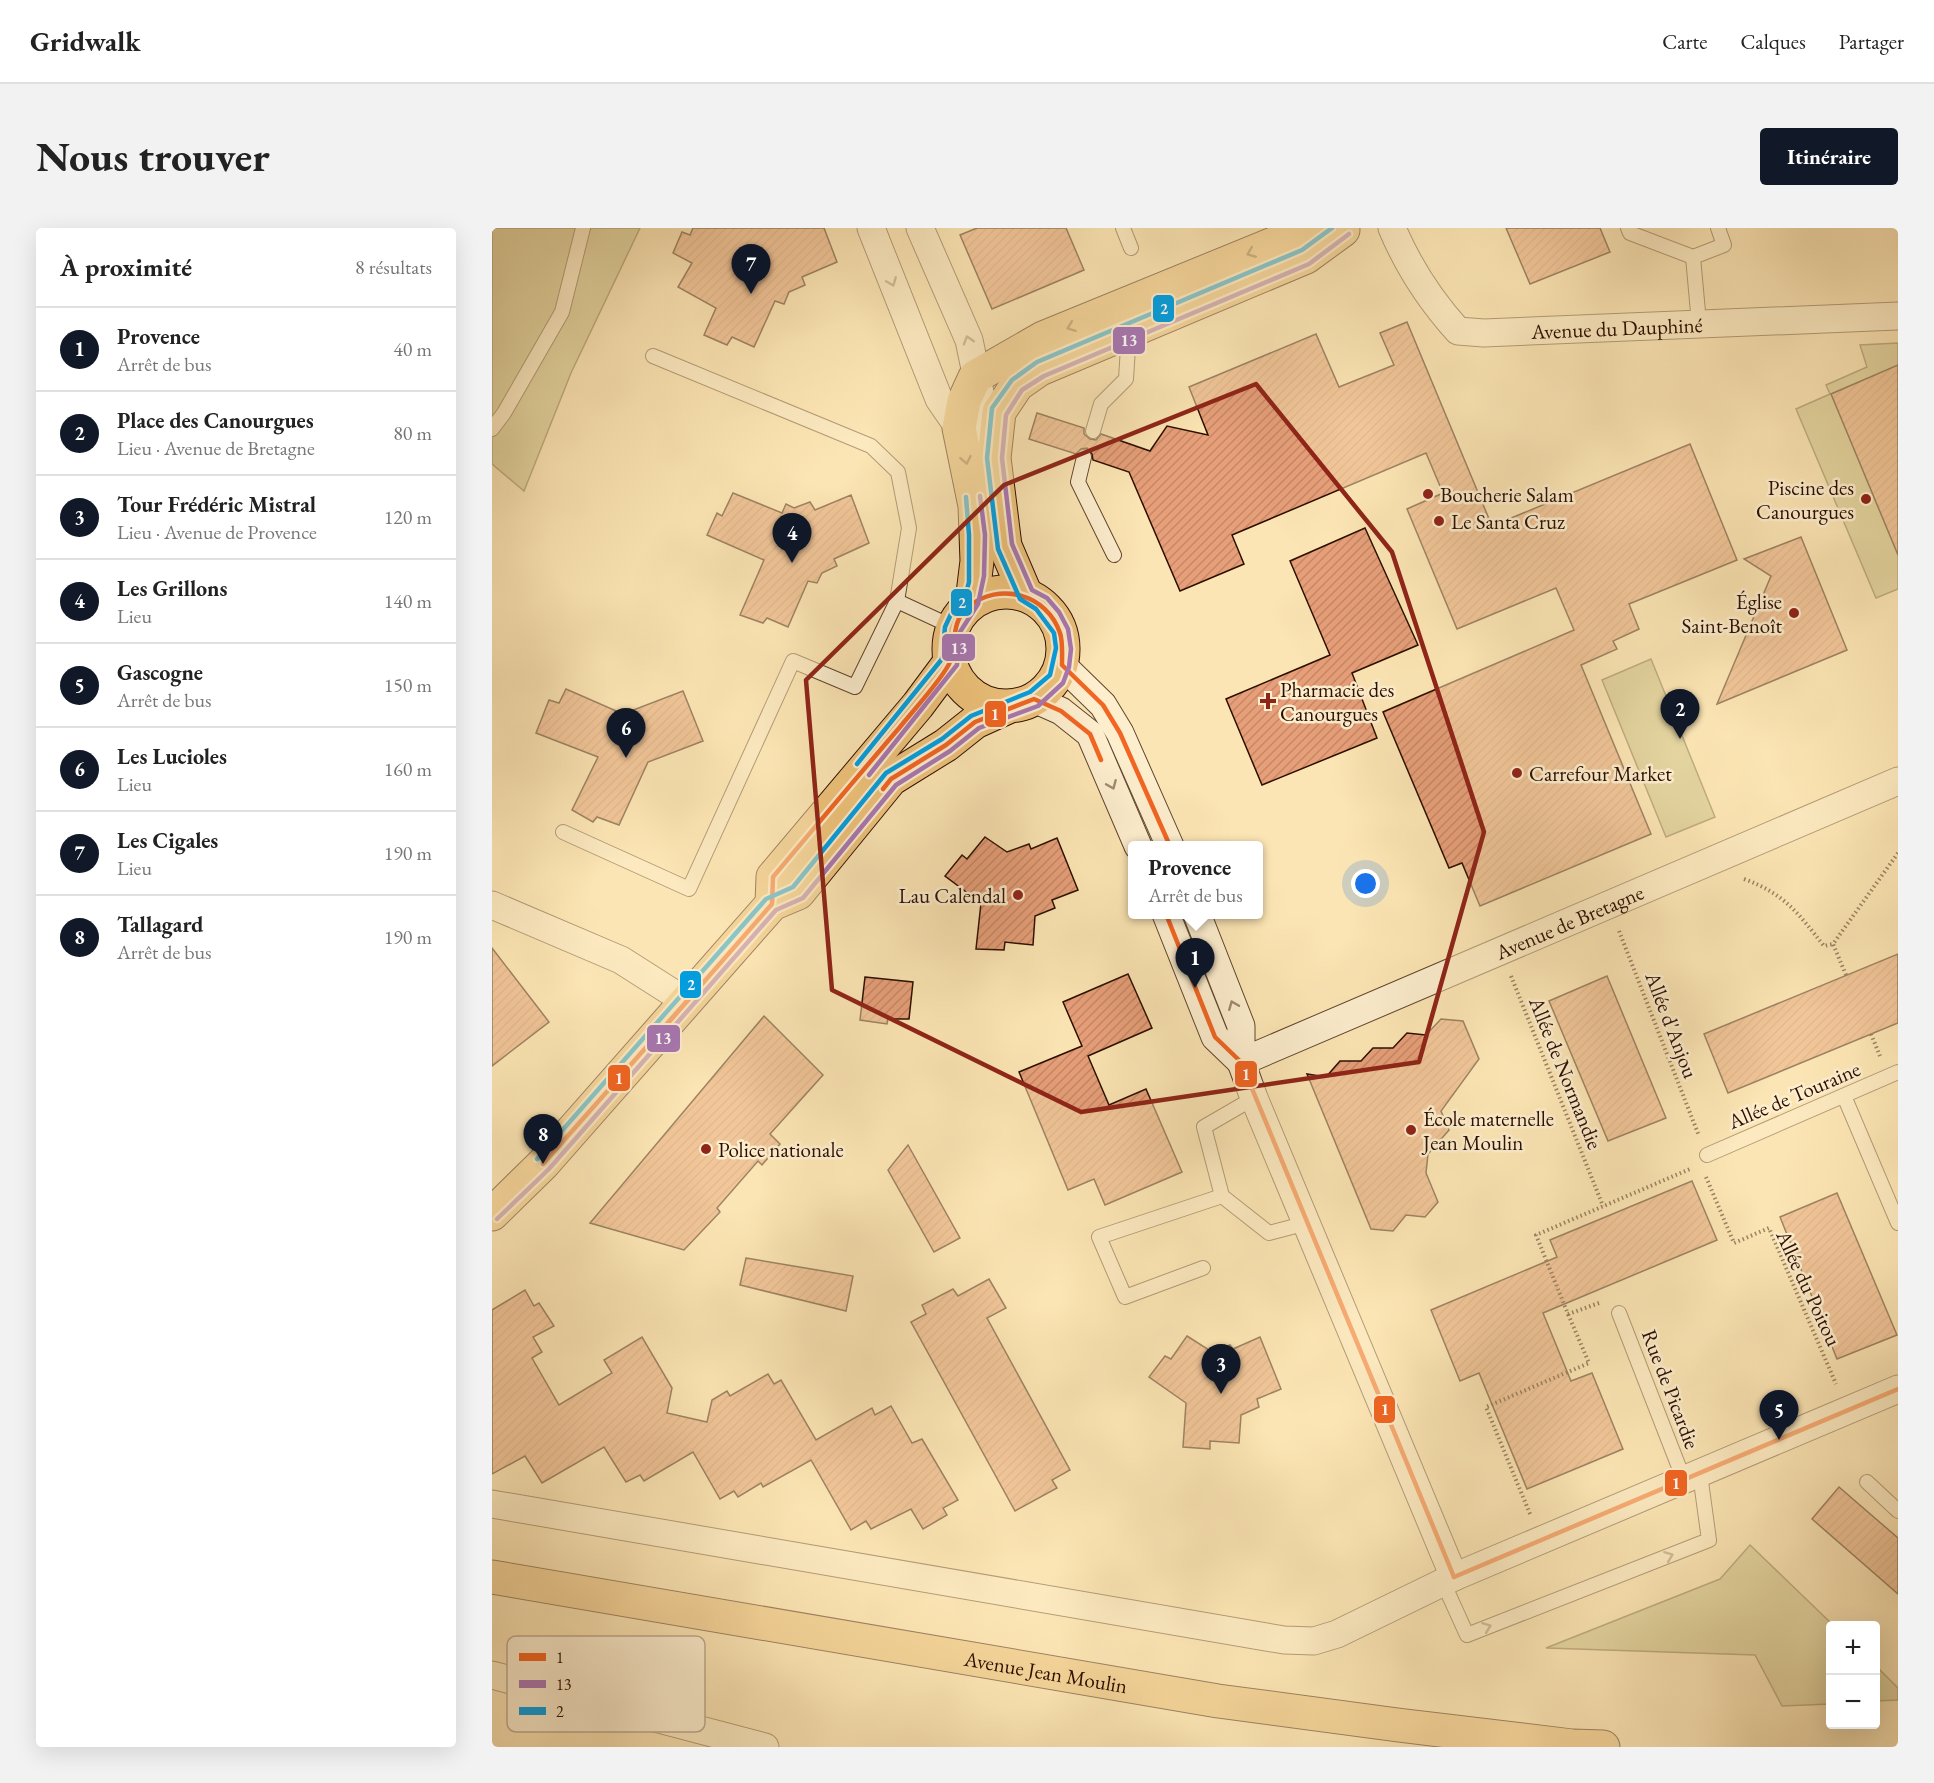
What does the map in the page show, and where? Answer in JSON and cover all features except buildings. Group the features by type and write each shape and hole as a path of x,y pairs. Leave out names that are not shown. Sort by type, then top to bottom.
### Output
{"main road":[{"path":"1021,703 988,704 971,694 958,680 950,662 949,644 963,615 977,561 975,506 959,428 964,401 975,377 1043,338 1296,235 1326,228"},
{"path":"1026,595 1005,546 994,458 999,412 1017,385 1040,369 1306,257 1345,228"},
{"path":"492,1214 543,1164 771,904 798,893 891,779 946,745 975,722 1021,703 1056,679 1062,665 1064,648 1061,631 1053,616 1041,603 1026,595 1008,591 989,594 963,615"},
{"path":"771,904 773,877 918,705 950,662"},
{"name":"Avenue Jean Moulin","path":"492,1577 1218,1701 1456,1732 1603,1747"}],"street":[{"path":"871,228 939,399 959,428"},
{"path":"920,228 969,340 994,458"},
{"name":"Avenue du Dauphiné","path":"1392,228 1403,253 1435,305 1458,331 1484,333 1898,316"},
{"path":"1062,665 1102,705 1120,733 1168,841"},
{"path":"1021,703 1061,711 1090,734 1136,841"},
{"name":"Avenue de Bretagne","path":"1241,1062 1898,781"},
{"path":"492,905 621,960 687,1002"},
{"path":"1168,919 1215,1037 1241,1062"},
{"path":"1199,919 1241,1026 1241,1062 1254,1098 1307,1223 1448,1580"},
{"path":"492,1504 726,1542 1284,1641 1314,1641 1336,1634 1448,1580 1898,1389"},
{"path":"492,1675 507,1679"},
{"path":"705,1731 765,1747"}],"lane":[{"path":"492,429 504,413 562,312 583,228"},
{"path":"1122,228 1131,248"},
{"path":"1628,228 1630,233 1693,257 1724,246 1718,228"},
{"path":"1693,257 1699,323"},
{"path":"1093,431 1101,404 1126,379 1129,331"},
{"path":"563,832 689,890 793,661 855,687 897,601 909,528 898,472 871,446 653,356"},
{"path":"1084,457 1078,482 1114,555"},
{"path":"897,601 963,615"},
{"name":"Allée de Touraine","path":"1707,1155 1898,1072"},
{"path":"1844,1096 1898,1223"},
{"path":"1254,1098 1204,1127 1222,1196 1269,1233 1307,1223"},
{"path":"1203,1268 1125,1297 1099,1237 1222,1196"},
{"name":"Rue de Picardie","path":"1448,1580 1467,1635 1709,1540 1692,1477 1618,1313"},
{"path":"1867,1482 1898,1511"}],"path":[{"path":"1704,864 1763,886 1792,905 1824,946 1833,944 1898,853"},
{"name":"Allée d'Anjou","path":"1609,905 1707,1155"},
{"path":"1833,944 1846,975"},
{"name":"Allée de Normandie","path":"1502,952 1603,1206"},
{"name":"Allée du Poitou","path":"1707,1155 1704,1172 1734,1243 1769,1228 1847,1410"},
{"path":"1541,1541 1486,1407 1589,1363 1536,1235 1683,1172"},
{"path":"1568,1314 1606,1300 1618,1313"}],"highlighted area":[{"path":"1256,384 1392,552 1484,832 1419,1062 1081,1112 832,990 806,680 1004,485"}],"shaded area":[{"path":"492,228 640,228 571,373 524,491 492,464"},
{"name":"Piscine des Canourgues","path":"1898,343 1898,589 1876,598 1796,409 1830,394 1826,385 1867,367 1860,345"},
{"path":"1651,659 1715,817 1666,837 1602,680"},
{"path":"1750,1545 1829,1621 1826,1621 1826,1704 1782,1706 1755,1655 1546,1648 1720,1579"},
{"path":"1880,1670 1898,1688 1898,1700 1880,1701"}],"transit line":[{"name":"2","path":"537,1159 766,899 793,887 886,773 942,739 971,716 1030,692 1050,675 1056,648 1054,633 1036,609 1020,599 998,549 987,458 992,408 1012,380 1037,362 1302,250 1332,228"},
{"name":"13","path":"497,1219 549,1169 776,910 803,898 896,785 950,751 979,728 1038,706 1063,683 1069,667 1071,649 1068,629 1059,612 1047,598 1032,590 1012,544 1002,458 1006,415 1022,390 1044,376 1309,264 1349,234"},
{"name":"13","path":"869,775 957,665 960,632 978,604 984,576 985,535 980,496"},
{"name":"2","path":"857,764 942,659 945,627 951,614 964,600 969,582 966,497"},
{"name":"1","path":"661,1031 772,904 773,877 947,669 952,655 956,626 962,613 980,599 1007,594 1021,596 1033,601 1054,620 1061,637 1062,665 1103,705 1120,733 1168,841"},
{"name":"1","path":"883,789 891,779 946,745 975,722 1034,699 1061,711 1090,734 1101,760"},
{"name":"1","path":"1168,919 1215,1037 1241,1062 1454,1577"},
{"name":"1","path":"543,1164 695,992"},
{"name":"1","path":"1454,1577 1898,1389"}],"place":[{"name":"Les Cigales","path":"751,294"},
{"name":"Boucherie Salam","path":"1428,494"},
{"name":"Piscine des Canourgues","path":"1866,499"},
{"name":"Le Santa Cruz","path":"1439,521"},
{"name":"Les Grillons","path":"792,563"},
{"name":"Église Saint-Benoît","path":"1794,613"},
{"name":"Pharmacie des Canourgues","path":"1268,701"},
{"name":"Place des Canourgues","path":"1680,739"},
{"name":"Les Lucioles","path":"626,758"},
{"name":"Carrefour Market","path":"1517,773"},
{"name":"Lau Calendal","path":"1018,895"},
{"name":"Provence","path":"1195,988"},
{"name":"École maternelle Jean Moulin","path":"1411,1130"},
{"name":"Police nationale","path":"706,1149"},
{"name":"Tallagard","path":"543,1164"},
{"name":"Tour Frédéric Mistral","path":"1221,1394"},
{"name":"Gascogne","path":"1779,1440"}]}
